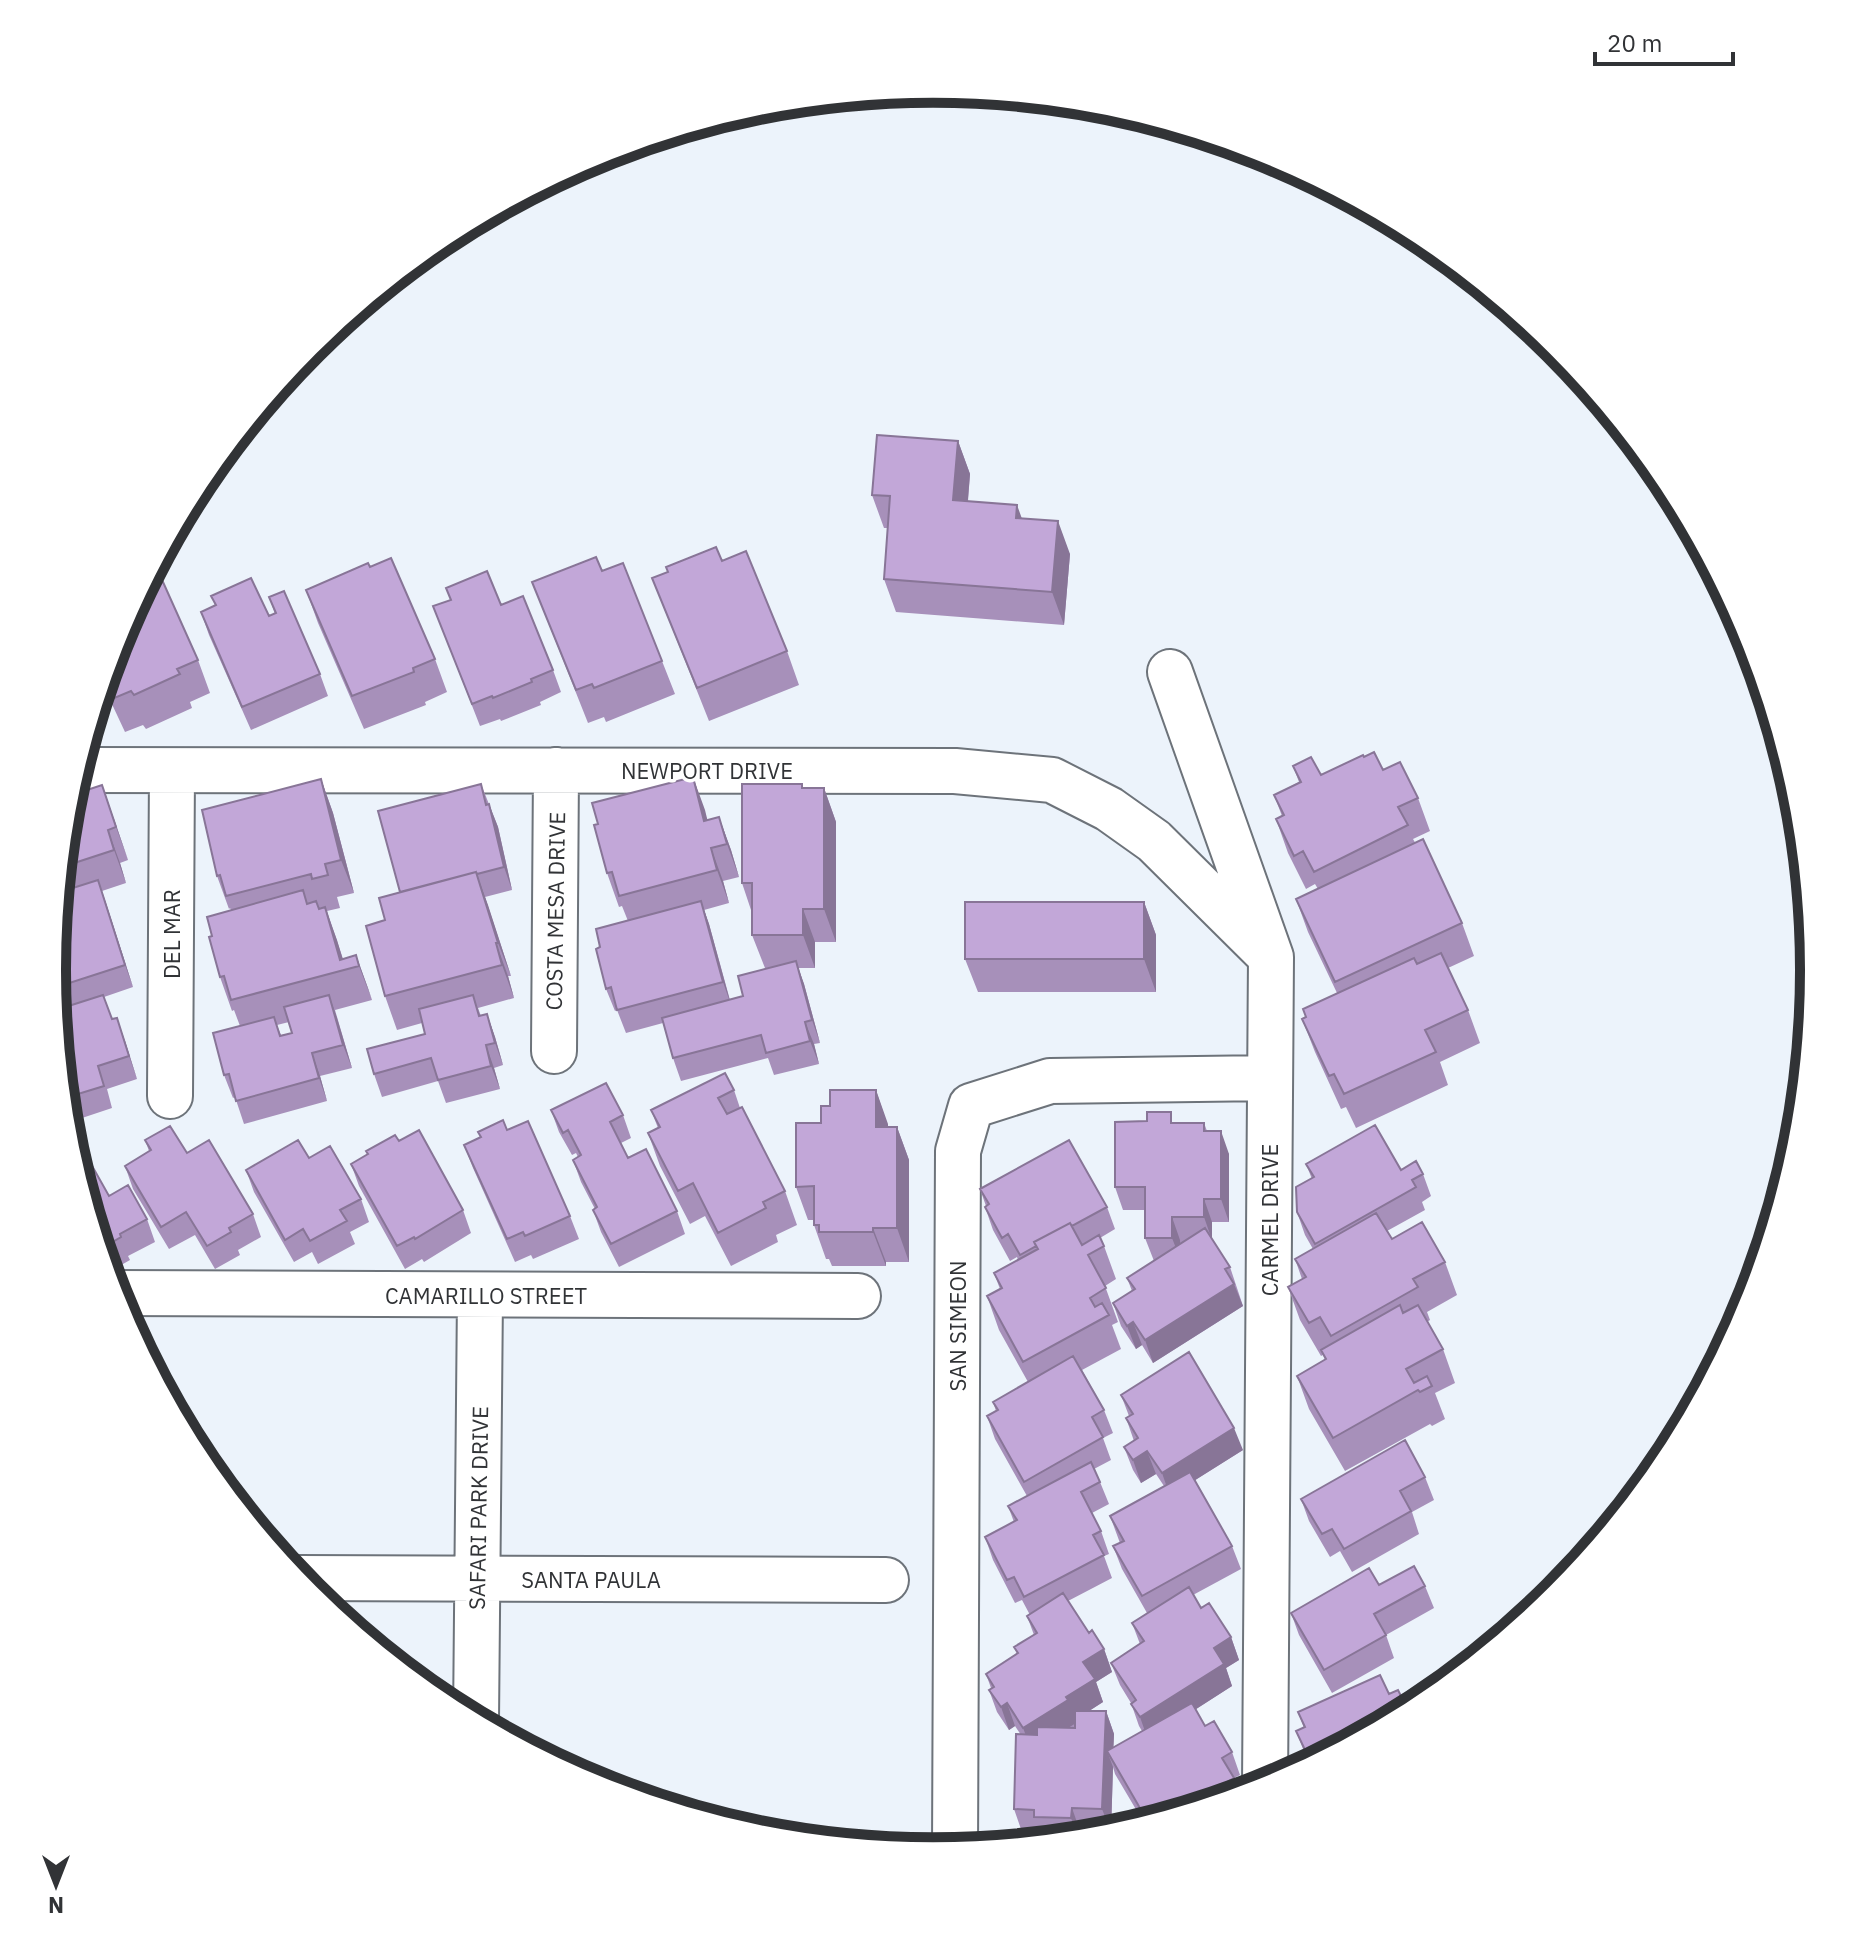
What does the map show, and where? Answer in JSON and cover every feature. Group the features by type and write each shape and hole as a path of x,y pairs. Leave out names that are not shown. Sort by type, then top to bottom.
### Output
{"street":[{"name":"CARMEL DRIVE","path":"1170,672 1271,957 1265,1772"},
{"name":"NEWPORT DRIVE","path":"90,770 955,771 1052,780 1109,809 1154,841 1271,957"},
{"name":"COSTA MESA DRIVE","path":"554,1051 556,770"},
{"name":"DEL MAR","path":"170,1096 172,771"},
{"name":"SAN SIMEON","path":"955,1837 958,1151 971,1106 1050,1081 1270,1078"},
{"name":"CAMARILLO STREET","path":"129,1293 858,1296"},
{"name":"SAFARI PARK DRIVE","path":"476,1707 480,1295"},
{"name":"SANTA PAULA","path":"314,1578 886,1580"}],"building":[{"path":"877,435 958,441 953,500 1017,505 1016,518 1058,521 1052,592 884,579 890,496 872,495"},
{"path":"716,547 722,561 746,551 787,651 697,688 652,578 668,572 666,567"},
{"path":"596,557 602,571 623,563 662,661 594,688 592,684 576,690 532,582"},
{"path":"391,558 435,659 413,668 414,672 352,696 306,590 368,563 370,567"},
{"path":"487,571 501,605 523,596 553,670 531,679 532,682 472,704 433,606 451,600 446,588"},
{"path":"251,578 269,616 276,613 269,597 284,591 320,674 242,707 201,612 216,605 211,596"},
{"path":"163,582 198,660 177,669 180,674 134,695 131,691 112,699 132,639 156,585"},
{"path":"1374,752 1383,770 1400,762 1418,798 1398,807 1408,825 1314,872 1303,851 1294,856 1276,819 1284,815 1274,795 1301,782 1293,766 1311,757 1321,775"},
{"path":"693,777 704,821 719,817 727,844 711,848 717,870 619,896 612,872 607,873 594,825 598,824 592,803"},
{"path":"321,779 341,860 325,864 328,875 312,879 311,874 226,896 220,875 217,876 202,810"},
{"path":"481,784 504,867 400,892 378,811"},
{"path":"742,784 802,784 802,788 824,788 824,909 803,909 803,935 752,935 752,883 742,883"},
{"path":"102,785 116,827 108,830 114,850 72,864 85,791"},
{"path":"1423,839 1462,923 1335,982 1296,899"},
{"path":"476,872 502,965 385,996 366,926 385,920 379,898"},
{"path":"98,880 125,965 66,984 68,914 70,889"},
{"path":"303,890 307,904 316,901 319,909 325,907 340,960 356,955 359,966 231,1000 224,976 220,977 207,917"},
{"path":"701,901 723,982 617,1010 611,987 606,989 596,949 600,947 596,929"},
{"path":"965,902 1144,902 1144,959 965,959"},
{"path":"1441,953 1468,1010 1425,1030 1436,1052 1344,1094 1334,1074 1329,1076 1302,1019 1306,1017 1303,1009 1414,958 1417,964"},
{"path":"796,961 812,1020 805,1022 810,1041 766,1053 761,1035 673,1058 662,1018 743,996 738,976"},
{"path":"103,995 112,1019 117,1018 129,1056 98,1066 104,1086 75,1095 68,1027 67,1006"},
{"path":"329,995 343,1045 312,1053 319,1078 236,1101 229,1074 224,1075 213,1033 274,1017 280,1036 292,1033 284,1007"},
{"path":"473,995 479,1016 487,1014 495,1043 486,1045 491,1066 438,1080 431,1058 374,1074 367,1049 425,1034 419,1009"},
{"path":"725,1073 734,1090 718,1098 727,1114 742,1107 785,1191 763,1202 766,1208 718,1233 693,1183 678,1191 648,1133 660,1127 651,1110"},
{"path":"606,1083 623,1115 610,1122 628,1158 646,1149 677,1211 611,1244 593,1210 597,1207 573,1160 581,1155 568,1130 563,1133 551,1110"},
{"path":"830,1090 876,1090 876,1127 897,1127 897,1228 873,1228 873,1232 819,1232 819,1225 814,1225 814,1186 796,1187 796,1123 821,1123 821,1106 830,1106"},
{"path":"1147,1112 1171,1112 1171,1123 1204,1123 1204,1131 1221,1131 1221,1199 1204,1199 1204,1217 1172,1217 1172,1238 1145,1238 1145,1187 1115,1187 1115,1122 1147,1121"},
{"path":"503,1120 507,1130 528,1121 570,1216 525,1236 523,1232 507,1239 464,1145 481,1137 478,1132"},
{"path":"1375,1125 1401,1170 1416,1161 1423,1174 1412,1180 1416,1187 1315,1244 1297,1212 1296,1187 1314,1177 1306,1164"},
{"path":"170,1126 187,1153 209,1140 253,1214 207,1246 186,1212 161,1227 125,1166 151,1150 145,1140"},
{"path":"419,1130 463,1210 415,1239 397,1246 351,1164 368,1154 366,1151 395,1135 399,1141"},
{"path":"298,1140 309,1158 330,1146 361,1199 340,1210 347,1221 310,1241 303,1229 285,1240 246,1170"},
{"path":"1069,1140 1107,1207 1034,1242 1036,1246 1020,1255 1008,1234 1002,1238 985,1207 989,1204 980,1189"},
{"path":"87,1157 109,1196 128,1185 147,1219 120,1234 121,1237 110,1243"},
{"path":"1376,1213 1392,1239 1422,1222 1445,1262 1413,1279 1418,1287 1331,1336 1320,1317 1309,1323 1288,1287 1306,1277 1295,1259"},
{"path":"1070,1223 1082,1245 1099,1235 1104,1246 1088,1255 1106,1288 1090,1298 1095,1307 1102,1303 1109,1315 1023,1362 987,1296 1002,1288 994,1273 1038,1249 1034,1242"},
{"path":"1205,1228 1230,1267 1225,1269 1234,1284 1145,1340 1133,1322 1127,1326 1113,1303 1135,1289 1127,1278"},
{"path":"1400,1305 1403,1313 1418,1305 1443,1349 1406,1369 1414,1383 1427,1376 1432,1386 1420,1392 1418,1390 1333,1438 1297,1376 1326,1359 1321,1350"},
{"path":"1189,1352 1234,1428 1162,1473 1147,1451 1133,1460 1124,1447 1138,1438 1126,1418 1133,1414 1121,1395"},
{"path":"1073,1356 1104,1410 1092,1417 1103,1437 1024,1482 987,1416 998,1410 993,1402"},
{"path":"1405,1440 1425,1477 1400,1491 1411,1511 1344,1549 1332,1529 1322,1534 1301,1499"},
{"path":"1091,1462 1100,1482 1081,1492 1101,1531 1093,1535 1104,1555 1024,1597 1014,1577 1007,1580 985,1537 1017,1520 1008,1506"},
{"path":"1190,1472 1232,1546 1142,1596 1113,1546 1124,1541 1110,1516"},
{"path":"1414,1566 1425,1586 1374,1614 1386,1635 1324,1670 1291,1613 1369,1568 1379,1585"},
{"path":"1189,1587 1201,1608 1209,1603 1231,1637 1214,1648 1224,1664 1140,1717 1131,1704 1136,1700 1111,1663 1144,1641 1132,1623"},
{"path":"1063,1593 1089,1633 1092,1630 1104,1649 1083,1662 1095,1679 1023,1728 1007,1703 1001,1707 989,1690 994,1687 986,1674 1018,1653 1014,1647 1037,1633 1027,1616"},
{"path":"1380,1675 1389,1694 1398,1690 1403,1700 1367,1722 1306,1752 1296,1731 1305,1727 1298,1712"},
{"path":"1192,1703 1205,1726 1214,1721 1232,1752 1222,1758 1234,1778 1206,1794 1142,1812 1107,1751"},
{"path":"1075,1711 1106,1711 1102,1809 1072,1808 1071,1818 1034,1817 1034,1810 1014,1809 1016,1734 1037,1735 1037,1727 1075,1728"}]}
